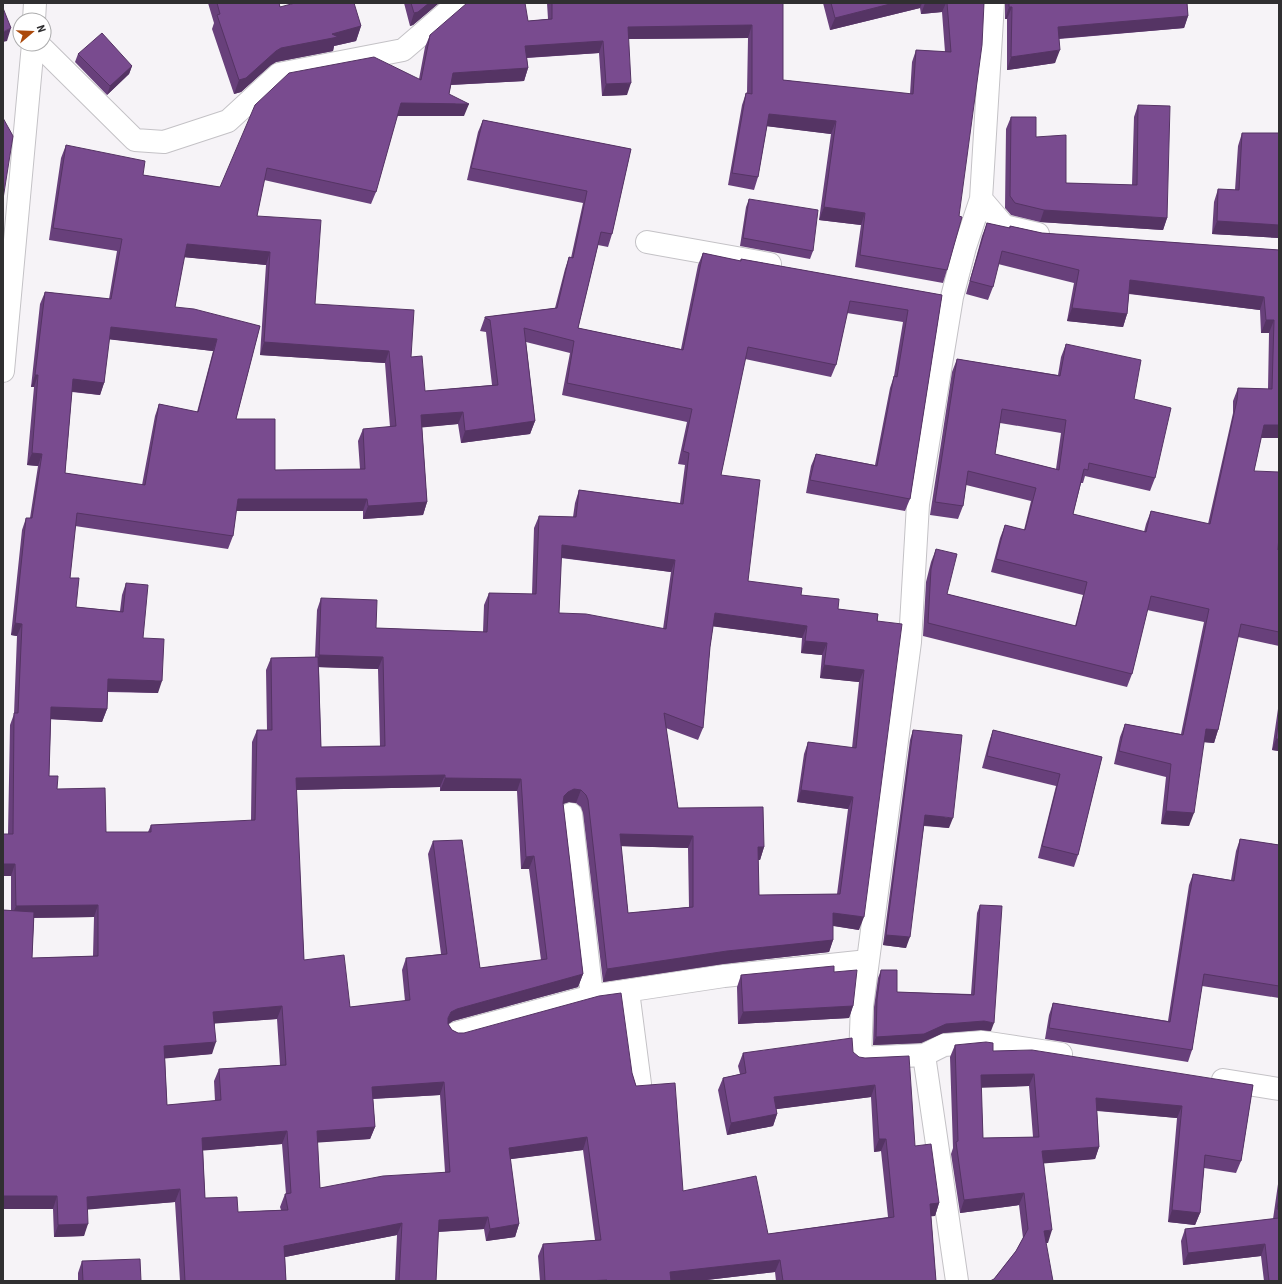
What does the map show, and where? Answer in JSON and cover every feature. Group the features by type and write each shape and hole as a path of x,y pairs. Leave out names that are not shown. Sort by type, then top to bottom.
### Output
{"street":[{"path":"46,52 135,140 164,142 228,121 278,74 403,50 458,3"},
{"path":"993,3 981,199 965,247 944,295 918,504 910,642 862,1006 860,1058 924,1055 944,1045 982,1042 1083,1058"},
{"path":"3,371 32,52"},
{"path":"981,199 1004,226 1038,234 1054,235"},
{"path":"647,242 788,267"},
{"path":"571,814 592,996"},
{"path":"456,1033 592,996 724,976 868,961"},
{"path":"628,991 640,1084"},
{"path":"924,1055 957,1281"},
{"path":"1201,1077 1279,1089"}],"building":[{"path":"217,3 279,3 280,7 295,3 354,3 361,26 332,34 338,37 281,48 246,78 239,80 217,15 220,14"},
{"path":"411,3 429,3 418,12 414,13"},
{"path":"467,3 525,3 528,21 552,19 552,3 783,3 783,80 913,94 916,50 951,52 947,3 984,3 982,45 959,216 962,217 947,270 860,255 865,213 824,207 836,121 769,114 758,177 732,173 746,93 752,94 752,25 628,27 631,83 606,84 603,41 525,46 528,68 453,73 449,94 469,104 401,103 376,192 267,168 257,216 321,220 315,304 414,310 411,357 422,356 425,391 498,385 490,320 485,317 557,308 569,257 573,258 587,191 471,168 483,120 631,149 612,234 601,232 578,328 683,350 703,253 741,261 741,259 942,295 910,499 810,480 816,454 877,466 894,376 897,377 908,310 850,301 836,365 748,347 721,475 760,480 748,581 802,588 801,595 839,599 838,609 878,614 877,621 902,624 864,917 833,913 833,940 727,951 607,969 588,800 586,795 581,790 574,789 564,796 563,803 583,974 457,1009 451,1012 448,1018 448,1024 452,1030 458,1033 464,1033 599,996 621,993 632,1073 636,1086 675,1083 683,1191 756,1176 768,1234 894,1217 886,1139 879,1139 875,1085 774,1097 777,1114 731,1123 723,1078 746,1073 743,1053 852,1038 853,1052 859,1057 909,1056 915,1146 931,1144 939,1203 930,1204 936,1281 783,1281 780,1260 670,1272 671,1281 545,1281 543,1244 601,1240 587,1137 509,1148 519,1224 490,1229 488,1217 439,1220 436,1281 399,1281 402,1223 284,1246 286,1281 185,1281 180,1189 87,1197 88,1224 58,1225 57,1196 3,1196 3,910 34,912 32,958 98,956 98,905 16,906 15,864 3,864 3,834 13,834 14,713 18,713 22,624 15,623 26,518 32,518 42,454 32,453 38,375 35,375 45,292 111,299 122,239 53,228 66,145 145,161 143,175 220,187 255,105 289,73 374,57 421,80 430,35","holes":["187,244 270,252 264,342 389,351 396,426 363,429 365,469 275,470 275,419 236,419 260,326 194,309 175,307","111,327 217,339 198,412 159,404 145,485 65,473 73,379 104,383","524,328 574,341 567,383 692,409 683,451 689,453 683,504 579,490 576,517 539,516 536,594 489,593 487,632 376,628 377,600 321,598 319,655 383,657 385,746 321,747 318,657 271,658 272,730 257,730 255,820 151,825 151,832 106,832 105,788 57,789 58,776 49,776 51,707 107,709 108,679 162,681 164,639 143,638 148,585 126,583 123,612 76,607 79,578 70,578 77,513 233,536 238,499 367,499 368,506 427,502 421,415 463,412 465,431 535,421","562,545 675,560 666,629 586,614 559,613","715,613 807,626 805,641 827,643 824,665 864,670 856,748 808,742 801,790 853,797 840,894 759,895 758,847 764,847 763,807 678,808 664,713 703,728 710,647","445,775 445,778 521,779 526,857 534,856 547,959 480,968 462,840 433,841 447,954 406,958 410,1000 350,1007 344,955 304,960 296,778","620,834 693,836 693,907 628,913","282,1006 286,1065 219,1069 221,1100 167,1105 164,1046 216,1042 213,1012","444,1082 450,1172 383,1176 320,1188 317,1131 375,1127 372,1087","287,1131 291,1193 285,1194 288,1210 238,1212 237,1197 205,1198 202,1138"]},
{"path":"831,3 894,3 835,18"},
{"path":"1009,3 1187,3 1188,16 1058,27 1060,50 1011,57 1012,7 1009,7"},
{"path":"3,8 11,28 3,32"},
{"path":"102,33 132,66 110,86 78,54"},
{"path":"1138,105 1170,106 1167,218 1044,210 1015,203 1010,196 1011,117 1036,117 1036,137 1066,135 1066,183 1137,185"},
{"path":"3,118 13,136 3,199"},
{"path":"1242,133 1279,133 1279,225 1217,221 1218,189 1239,190"},
{"path":"749,199 818,210 813,251 743,238"},
{"path":"987,223 1042,233 1279,250 1279,425 1264,425 1254,471 1279,472 1279,632 1241,624 1218,730 1206,729 1194,813 1166,811 1171,764 1119,751 1125,724 1183,735 1209,609 1151,596 1132,674 928,623 931,569 936,549 957,554 947,594 1076,626 1087,582 996,559 1005,525 1025,530 1036,488 968,471 963,506 935,502 957,359 1060,376 1066,344 1141,360 1134,399 1171,408 1155,478 1089,463 1088,470 1084,469 1073,514 1146,532 1151,511 1210,524 1237,400 1238,388 1272,389 1274,320 1266,320 1264,297 1130,280 1127,314 1072,308 1079,270 1002,251 993,287 970,281","holes":["1002,409 1066,420 1059,470 995,454"]},
{"path":"1279,718 1279,739 1276,739"},
{"path":"913,730 962,735 953,818 925,815 910,937 886,935"},
{"path":"993,730 1102,757 1078,855 1042,846 1060,774 987,756"},
{"path":"1240,839 1279,845 1279,986 1204,974 1192,1050 1049,1028 1053,1003 1170,1022 1193,874 1234,881"},
{"path":"980,905 1002,906 994,1023 984,1021 946,1024 924,1034 876,1037 877,999 881,970 897,970 897,992 974,995"},
{"path":"834,966 834,972 857,970 853,1006 743,1012 741,975"},
{"path":"986,1042 993,1043 993,1051 1032,1050 1253,1085 1241,1161 1205,1155 1200,1213 1172,1210 1182,1106 1096,1098 1099,1147 1042,1151 1052,1230 1044,1231 1053,1281 990,1281 994,1279 1016,1251 1028,1229 1024,1193 964,1200 956,1142 958,1141 955,1045","holes":["1034,1074 1039,1137 983,1138 981,1075"]},
{"path":"1279,1218 1279,1281 1269,1281 1265,1244 1188,1253 1185,1229"},
{"path":"140,1259 141,1281 83,1281 82,1261"}]}
